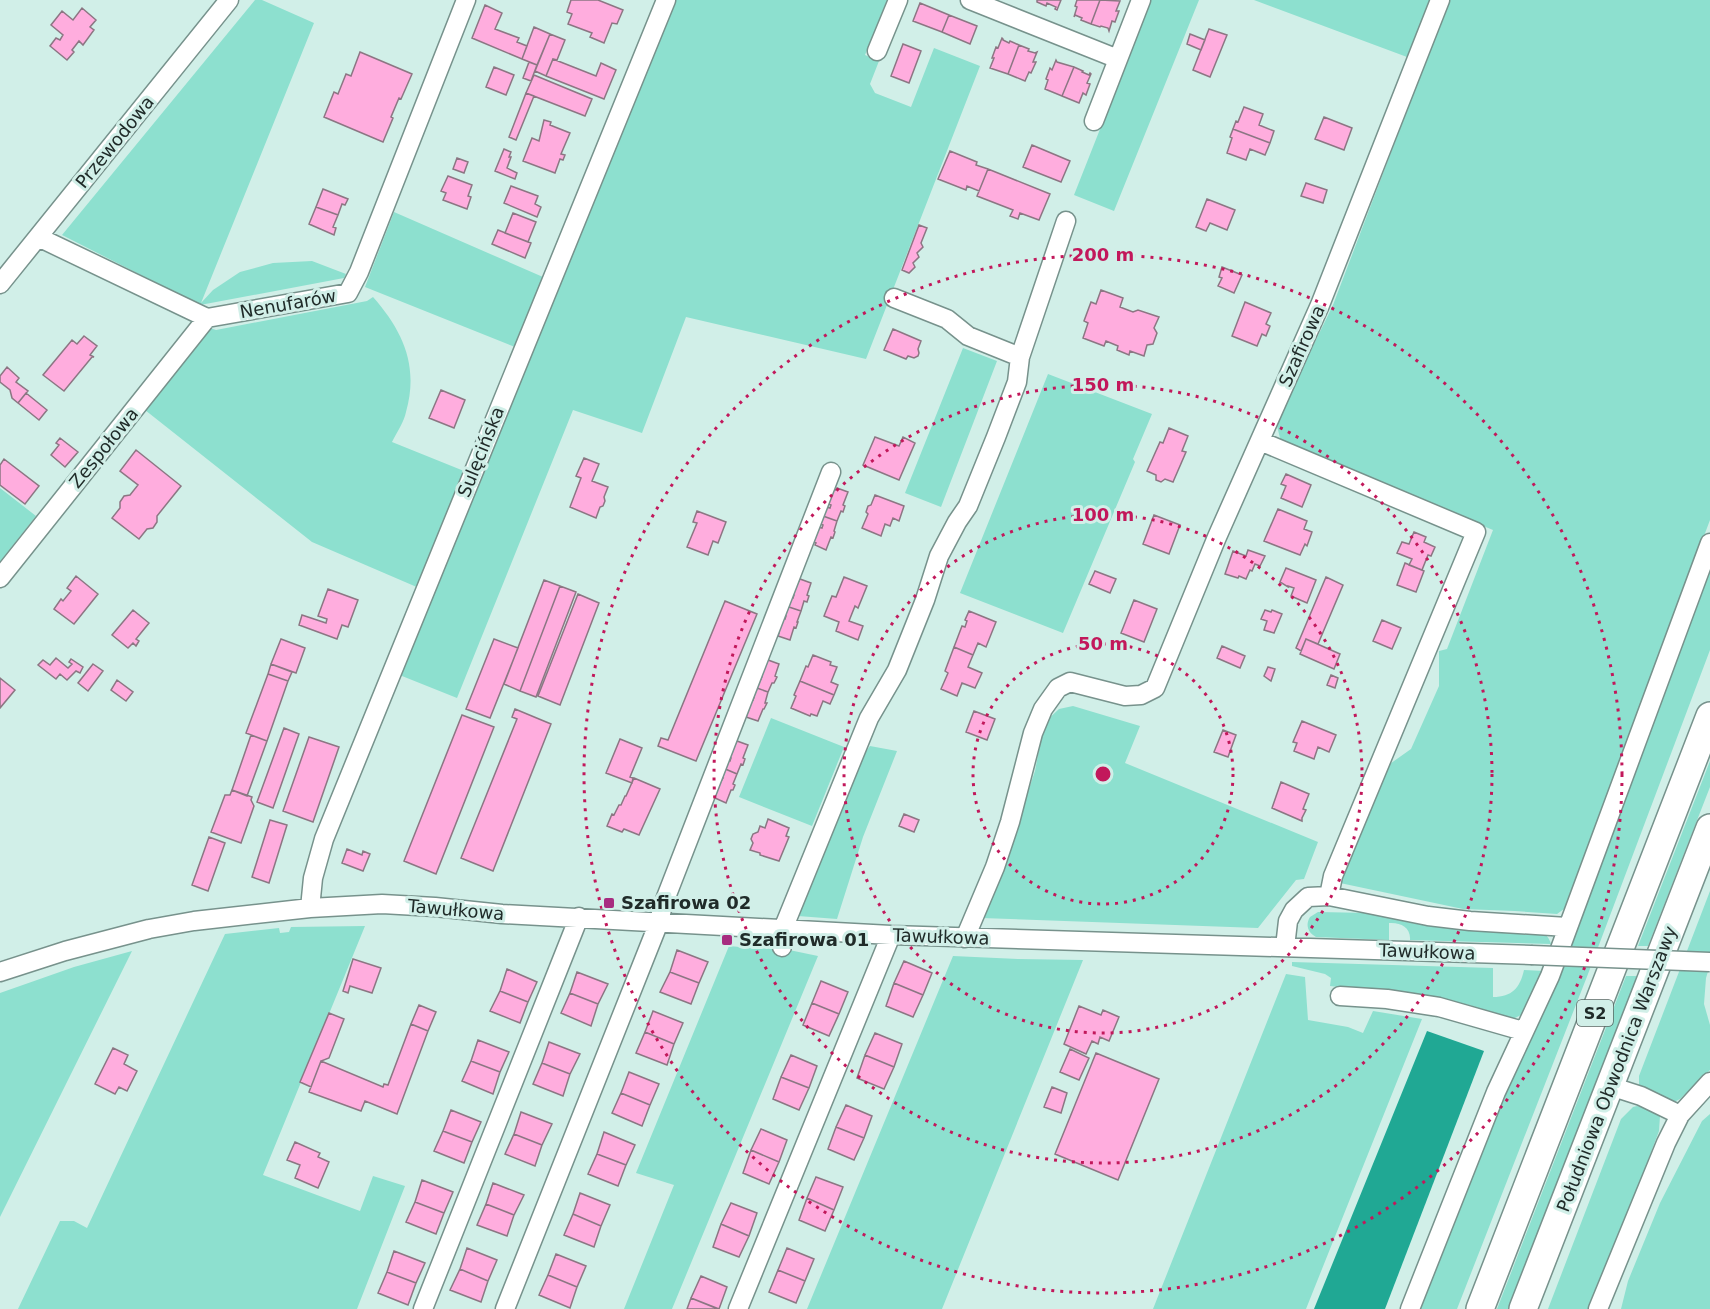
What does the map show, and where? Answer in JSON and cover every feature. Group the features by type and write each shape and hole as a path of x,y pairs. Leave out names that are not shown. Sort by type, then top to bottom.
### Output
{"highway":[{"name":"S2","path":"1480,1309 1710,716"},
{"name":"Południowa Obwodnica Warszawy","path":"1523,1309 1710,828"}],"street":[{"name":"Przewodowa","path":"0,284 229,0"},
{"name":"Nenufarów","path":"207,318 348,293 359,272 466,0"},
{"name":"Sulęcińska","path":"310,908 313,878 324,839 666,0"},
{"path":"877,51 898,0"},
{"path":"970,0 1118,60"},
{"path":"1094,121 1141,0"},
{"name":"Szafirowa","path":"965,938 992,875 1010,822 1033,733 1043,709 1058,688 1070,682 1125,696 1141,694 1155,688 1217,537 1320,306 1440,0"},
{"path":"783,938 869,718 897,670 925,600 939,556 957,522 969,506 1017,382 1020,357 1066,221"},
{"path":"38,237 207,318"},
{"path":"894,298 947,319 968,336 1020,357"},
{"name":"Zespołowa","path":"0,578 207,318"},
{"path":"1260,441 1476,532 1333,876 1329,896"},
{"path":"505,1309 659,922 663,905 831,472"},
{"path":"1410,1309 1496,1092 1550,976 1710,543"},
{"path":"1285,947 1288,921 1294,910 1308,897 1329,896 1428,916 1470,921 1567,927"},
{"name":"Tawułkowa","path":"0,972 65,951 149,929 194,921 310,908 382,904 502,914 659,922 783,938 891,935 1710,962"},
{"path":"423,1309 579,917"},
{"path":"738,1309 891,935"},
{"path":"1340,996 1387,999 1439,1007 1523,1031"},
{"path":"1598,1309 1666,1143 1680,1115 1710,1082"},
{"path":"1610,1086 1641,1096 1680,1115"}],"shaded area":[{"path":"255,0 262,0 314,23 201,303 213,290 240,272 273,263 312,261 346,274 344,278 200,305 62,235"},
{"path":"673,0 887,0 865,55 879,61 870,84 875,93 911,107 934,48 980,66 866,359 686,317 642,433 573,410 457,698 397,674"},
{"path":"1151,0 1199,0 1114,211 1074,195"},
{"path":"1254,0 1431,0 1407,57"},
{"path":"1449,0 1710,0 1710,520 1564,909 1557,914 1463,909 1340,883 1387,766 1411,749 1439,686 1439,651 1447,649 1493,530 1284,444 1276,422 1333,305"},
{"path":"394,212 543,277 515,347 365,287"},
{"path":"373,297 400,336 406,350 411,379 406,412 392,442 464,471 419,588 312,542 145,410 210,328 216,330 367,301"},
{"path":"963,348 997,361 941,507 905,493"},
{"path":"1048,374 1152,414 1133,459 1135,462 1063,633 960,593"},
{"path":"0,488 36,516 0,562"},
{"path":"1710,567 1710,650 1588,974 1457,1309 1418,1309"},
{"path":"1073,706 1140,726 1125,763 1318,842 1304,879 1296,880 1258,928 981,918 1012,839 1035,771 1044,723 1059,709"},
{"path":"771,718 844,747 812,826 739,797"},
{"path":"870,746 897,751 863,837 837,919 798,916 861,758"},
{"path":"1710,761 1710,787 1648,946 1638,946"},
{"path":"1710,891 1710,965 1706,978 1704,1004 1710,1025 1710,1070 1680,1099 1670,1102 1643,1092 1639,1085 1639,1076"},
{"path":"1318,912 1369,913 1411,923 1449,928 1540,933 1547,937 1551,944 1410,940 1407,929 1393,923 1389,923 1389,940 1316,937 1309,931 1308,923 1310,917"},
{"path":"365,926 263,1175 360,1211 373,1176 405,1186 357,1309 18,1309 60,1221 74,1221 87,1228 225,934 279,928 280,933 289,932 291,927"},
{"path":"741,944 770,946 818,956 672,1309 624,1309 674,1185 636,1173 729,946 740,947"},
{"path":"132,951 0,1217 0,993 74,967"},
{"path":"953,956 1083,960 942,1309 807,1309"},
{"path":"1292,962 1493,968 1493,997 1500,997 1514,990 1524,970 1545,971 1525,1013 1513,1019 1445,1000 1330,986 1331,978 1325,974 1292,966"},
{"path":"1286,974 1305,977 1308,1020 1348,1027 1363,1033 1373,1011 1422,1019 1306,1309 1153,1309"},
{"path":"1626,976 1637,976 1508,1309 1497,1309"},
{"path":"1427,1031 1484,1051 1385,1309 1314,1309"},
{"path":"1637,1106 1650,1109 1660,1116 1659,1131 1592,1309 1548,1309 1621,1119"},
{"path":"1710,1114 1710,1309 1621,1309 1628,1281 1660,1203 1702,1121"}],"building":[{"path":"571,0 598,0 623,10 617,24 612,23 604,43 590,37 592,33 568,24 572,14 567,12"},
{"path":"1037,0 1061,0 1057,10 1056,7 1047,3 1046,6"},
{"path":"1077,0 1100,0 1091,24 1075,15 1074,17"},
{"path":"1100,0 1120,1 1115,22 1112,21 1109,31 1108,28 1091,24"},
{"path":"920,3 949,15 942,32 913,21"},
{"path":"485,5 502,13 495,29 519,38 517,42 527,46 522,59 472,38"},
{"path":"82,8 96,20 90,27 94,30 83,45 79,41 67,60 50,46 56,38 60,40 63,35 51,25 62,11 73,20"},
{"path":"949,15 977,26 970,44 942,32"},
{"path":"534,27 550,34 537,65 522,59"},
{"path":"1209,29 1227,35 1210,77 1193,70"},
{"path":"550,34 565,40 557,60 553,59 546,76 535,71"},
{"path":"1190,34 1205,40 1201,50 1187,44"},
{"path":"1002,38 1009,43 1010,41 1019,45 1008,74 990,68 996,47 998,48"},
{"path":"903,44 921,51 909,83 891,76"},
{"path":"1019,45 1029,49 1028,51 1037,52 1033,62 1036,62 1025,81 1008,74"},
{"path":"360,52 412,74 401,99 399,98 383,142 324,117 334,92 338,94 346,74 351,76"},
{"path":"553,59 596,76 601,63 616,70 604,99 546,76"},
{"path":"1056,60 1074,67 1062,96 1045,89 1050,68 1052,70"},
{"path":"529,62 537,65 531,81 523,78"},
{"path":"494,67 514,75 506,95 486,87"},
{"path":"1074,67 1091,74 1087,83 1090,84 1086,95 1083,93 1079,103 1062,96"},
{"path":"534,75 592,99 585,116 526,93"},
{"path":"526,93 534,96 516,140 509,137"},
{"path":"1244,107 1263,114 1259,125 1274,131 1270,143 1233,129"},
{"path":"1324,117 1352,128 1344,150 1315,139"},
{"path":"544,120 570,133 561,154 565,155 563,160 560,159 555,173 523,161 532,138 539,141"},
{"path":"1233,129 1270,143 1265,155 1250,149 1246,160 1227,153"},
{"path":"1032,145 1070,161 1061,182 1023,167"},
{"path":"504,149 511,152 507,168 517,173 515,179 495,171"},
{"path":"950,151 988,169 979,191 967,186 966,190 938,179"},
{"path":"457,158 468,162 464,173 453,169"},
{"path":"988,169 1050,194 1039,220 1020,213 1018,219 1010,216 1013,210 977,196"},
{"path":"448,176 472,185 467,209 443,200 446,193 441,191"},
{"path":"1306,183 1327,190 1323,203 1301,196"},
{"path":"511,186 538,196 535,204 541,207 537,217 504,203"},
{"path":"323,189 348,199 345,205 342,204 338,215 316,207"},
{"path":"1207,199 1235,210 1227,230 1210,223 1206,231 1196,227"},
{"path":"316,207 338,215 333,227 336,228 334,235 309,224"},
{"path":"513,213 536,222 528,242 505,233"},
{"path":"919,225 927,228 921,243 923,247 917,253 919,257 913,263 915,267 909,273 902,270"},
{"path":"498,230 531,243 525,258 492,244"},
{"path":"1222,267 1242,275 1234,293 1218,286 1222,278 1219,277"},
{"path":"1101,290 1123,298 1120,307 1159,317 1154,328 1157,333 1153,344 1147,345 1144,356 1130,351 1129,355 1117,350 1118,346 1106,341 1104,346 1083,338 1088,323 1084,321 1091,302 1096,304"},
{"path":"1245,302 1271,313 1266,324 1270,326 1266,336 1262,334 1257,346 1232,336"},
{"path":"893,329 921,341 918,356 914,358 908,356 906,359 884,350"},
{"path":"84,336 97,346 90,355 94,357 64,391 43,375 72,340 77,344"},
{"path":"7,367 19,378 16,382 28,391 18,403 12,398 10,390 0,382 0,376"},
{"path":"441,390 465,400 454,428 429,418"},
{"path":"26,393 47,410 39,420 18,403"},
{"path":"1169,428 1188,436 1182,451 1186,452 1173,482 1165,479 1161,482 1156,480 1156,475 1147,471"},
{"path":"875,437 899,446 903,437 915,443 899,480 863,465"},
{"path":"60,438 78,452 65,467 51,455 59,445 56,443"},
{"path":"136,450 181,486 157,516 157,522 153,528 147,529 139,539 112,518 120,508 120,502 124,496 130,495 138,485 120,471"},
{"path":"584,458 599,464 592,481 608,487 604,497 605,501 596,518 570,507 581,478 576,476"},
{"path":"4,459 39,486 25,504 0,485 0,465"},
{"path":"1286,474 1311,485 1302,507 1281,498 1286,486 1281,484"},
{"path":"833,489 848,492 843,512 841,511 837,521 823,516 826,507 830,508 831,505 828,504"},
{"path":"875,495 904,506 899,521 893,518 890,526 885,524 881,536 862,528 868,514 866,512 868,506 871,505"},
{"path":"1278,509 1307,521 1304,529 1312,532 1307,546 1305,544 1300,555 1264,541"},
{"path":"697,511 726,522 718,543 713,541 708,555 687,547 697,523 693,522"},
{"path":"1154,515 1180,525 1169,554 1143,544"},
{"path":"823,516 837,521 833,538 831,537 826,550 813,542 818,527 822,528 823,525 820,524"},
{"path":"1414,532 1426,537 1424,542 1435,547 1431,556 1428,555 1422,570 1409,565 1412,559 1397,553 1402,542 1409,544"},
{"path":"1248,550 1265,556 1260,566 1255,564 1246,579 1225,574 1233,551 1246,556"},
{"path":"1405,563 1424,571 1416,592 1397,585"},
{"path":"1286,568 1316,580 1307,603 1291,596 1294,588 1280,582"},
{"path":"1095,571 1116,579 1110,593 1089,584"},
{"path":"76,576 98,594 74,624 54,609 71,591 67,588"},
{"path":"844,577 867,586 858,608 855,606 849,621 863,626 858,640 836,631 839,622 824,616 832,596 836,597"},
{"path":"1326,577 1343,585 1318,644 1306,639 1301,651 1296,648"},
{"path":"796,579 811,583 807,602 804,601 801,611 786,606 790,597 793,598 794,595 791,594"},
{"path":"544,580 560,586 520,691 504,684"},
{"path":"560,586 576,592 536,697 520,691"},
{"path":"328,589 358,600 348,627 342,625 337,639 299,625 302,615 326,623 327,619 318,616"},
{"path":"578,594 599,603 560,705 538,696"},
{"path":"1134,600 1157,609 1144,642 1121,633"},
{"path":"725,601 757,614 696,761 658,746 661,738 668,740"},
{"path":"786,606 801,611 790,640 778,636 779,633 776,632 782,618 785,619 786,616 783,615"},
{"path":"133,610 149,623 136,639 139,641 136,646 133,643 128,648 112,635"},
{"path":"1265,610 1282,614 1274,633 1264,630 1267,621 1261,619"},
{"path":"969,611 996,622 986,647 978,643 973,655 954,647 962,626 965,627"},
{"path":"1382,620 1401,628 1392,649 1373,641"},
{"path":"281,639 305,648 296,673 271,664"},
{"path":"494,639 518,648 490,718 466,709"},
{"path":"1306,639 1340,654 1334,669 1300,654"},
{"path":"1222,646 1245,656 1240,668 1217,658"},
{"path":"954,647 973,655 968,667 982,673 975,688 962,683 957,696 941,689 948,673 945,671"},
{"path":"813,655 837,667 831,682 838,685 834,695 800,681"},
{"path":"56,658 68,668 72,664 69,662 71,659 83,667 80,673 76,671 67,680 60,674 56,679 38,665 43,660 50,665"},
{"path":"764,661 779,664 775,676 777,677 768,692 754,687 757,678 761,679 762,676 759,675"},
{"path":"93,664 103,671 88,691 78,683"},
{"path":"271,664 292,672 288,681 268,674"},
{"path":"1268,667 1275,669 1271,681 1264,676"},
{"path":"268,674 288,681 267,741 246,733"},
{"path":"1331,675 1338,678 1335,688 1327,685"},
{"path":"0,678 15,690 0,708"},
{"path":"117,680 133,692 126,701 111,690"},
{"path":"800,681 834,695 830,704 823,701 817,716 811,714 810,716 791,708"},
{"path":"754,687 768,692 765,703 767,703 758,721 746,717 747,714 744,713 750,699 753,700 754,697 751,696"},
{"path":"515,709 551,724 493,871 461,858 517,719 512,717"},
{"path":"974,711 995,719 987,740 966,732"},
{"path":"462,715 494,727 436,874 404,861"},
{"path":"1302,721 1336,735 1329,752 1318,747 1314,759 1294,751 1297,743 1293,742"},
{"path":"284,728 299,734 273,808 257,802"},
{"path":"1223,730 1236,735 1228,757 1214,752"},
{"path":"251,735 267,741 247,796 232,790"},
{"path":"309,737 339,747 313,822 283,811"},
{"path":"620,739 642,748 630,777 633,778 632,783 606,773"},
{"path":"733,742 748,745 743,765 741,764 737,774 723,768 726,759 730,761 731,758 728,757"},
{"path":"723,768 737,774 733,784 735,785 726,803 713,795 718,780 721,781 723,778 719,777"},
{"path":"634,778 660,789 639,835 607,826 612,814 614,815 621,805"},
{"path":"1281,782 1309,794 1303,809 1306,810 1302,821 1272,808"},
{"path":"232,790 252,797 254,806 241,843 211,832 225,795 230,795"},
{"path":"904,814 919,820 914,832 899,826"},
{"path":"768,819 789,828 786,836 789,837 779,861 750,850 753,834 758,832 760,826 765,828"},
{"path":"270,820 287,825 269,883 252,877"},
{"path":"209,837 225,843 208,891 192,885"},
{"path":"347,849 362,855 363,851 370,854 363,871 342,863"},
{"path":"677,950 708,962 699,983 670,972"},
{"path":"353,959 381,968 372,993 350,986 348,993 343,991"},
{"path":"904,961 932,973 923,995 894,983"},
{"path":"507,969 537,982 528,1002 500,991"},
{"path":"577,972 608,984 598,1004 570,993"},
{"path":"670,972 699,983 691,1004 660,992"},
{"path":"821,981 848,992 839,1014 812,1003"},
{"path":"894,983 923,995 913,1017 886,1006"},
{"path":"500,991 528,1002 520,1023 490,1011"},
{"path":"570,993 598,1004 591,1026 561,1013"},
{"path":"812,1003 839,1014 829,1036 803,1025"},
{"path":"419,1005 436,1012 428,1031 411,1024"},
{"path":"1079,1006 1101,1015 1103,1010 1119,1017 1109,1041 1100,1037 1098,1044 1092,1041 1086,1054 1064,1044"},
{"path":"653,1011 683,1023 674,1044 645,1032"},
{"path":"329,1013 344,1019 329,1058 321,1061 311,1087 300,1082"},
{"path":"411,1024 428,1031 397,1114 365,1101 361,1111 309,1092 321,1061 383,1087 384,1084 388,1085"},
{"path":"645,1032 674,1044 667,1065 636,1053"},
{"path":"875,1033 902,1044 894,1067 865,1055"},
{"path":"478,1040 509,1052 500,1072 471,1061"},
{"path":"549,1042 580,1054 570,1074 542,1063"},
{"path":"113,1048 128,1055 124,1064 137,1071 127,1091 119,1087 115,1094 95,1084"},
{"path":"1070,1049 1089,1058 1079,1080 1060,1072"},
{"path":"1096,1053 1159,1079 1118,1180 1055,1154"},
{"path":"791,1055 817,1066 809,1088 781,1077"},
{"path":"865,1055 894,1067 884,1089 857,1078"},
{"path":"471,1061 500,1072 493,1094 462,1081"},
{"path":"542,1063 570,1074 563,1096 533,1084"},
{"path":"629,1072 659,1084 650,1105 621,1093"},
{"path":"781,1077 809,1088 799,1110 773,1099"},
{"path":"1052,1087 1067,1093 1061,1113 1044,1107"},
{"path":"621,1093 650,1105 642,1126 612,1113"},
{"path":"846,1105 872,1116 864,1138 836,1127"},
{"path":"451,1110 481,1122 472,1142 443,1131"},
{"path":"521,1112 552,1124 542,1145 514,1134"},
{"path":"836,1127 864,1138 854,1160 828,1149"},
{"path":"761,1129 787,1140 779,1162 751,1150"},
{"path":"443,1131 472,1142 464,1163 434,1151"},
{"path":"604,1132 635,1145 626,1165 597,1154"},
{"path":"514,1134 542,1145 535,1166 505,1154"},
{"path":"295,1142 320,1153 318,1157 329,1162 318,1188 295,1178 300,1165 287,1160"},
{"path":"751,1150 779,1162 769,1184 743,1173"},
{"path":"597,1154 626,1165 618,1186 588,1174"},
{"path":"816,1177 843,1187 834,1210 807,1198"},
{"path":"422,1180 453,1192 444,1213 415,1202"},
{"path":"493,1183 524,1195 514,1215 486,1204"},
{"path":"580,1193 610,1205 601,1226 573,1214"},
{"path":"807,1198 834,1210 825,1231 799,1220"},
{"path":"415,1202 444,1213 436,1234 406,1222"},
{"path":"731,1203 757,1213 749,1236 721,1224"},
{"path":"486,1204 514,1215 507,1236 477,1225"},
{"path":"573,1214 601,1226 594,1247 564,1235"},
{"path":"721,1224 749,1236 739,1257 713,1247"},
{"path":"467,1248 497,1260 488,1281 460,1269"},
{"path":"787,1248 814,1259 805,1281 778,1270"},
{"path":"394,1251 425,1263 416,1283 387,1272"},
{"path":"556,1254 586,1266 577,1287 548,1275"},
{"path":"460,1269 488,1281 481,1302 450,1290"},
{"path":"778,1270 805,1281 796,1303 769,1292"},
{"path":"387,1272 416,1283 408,1305 378,1293"},
{"path":"548,1275 577,1287 570,1308 539,1295"},
{"path":"701,1276 727,1287 719,1309 691,1298"},
{"path":"691,1298 718,1309 687,1309"}],"place":[{"name":"Szafirowa 02","path":"609,903"},
{"name":"Szafirowa 01","path":"727,940"}]}
